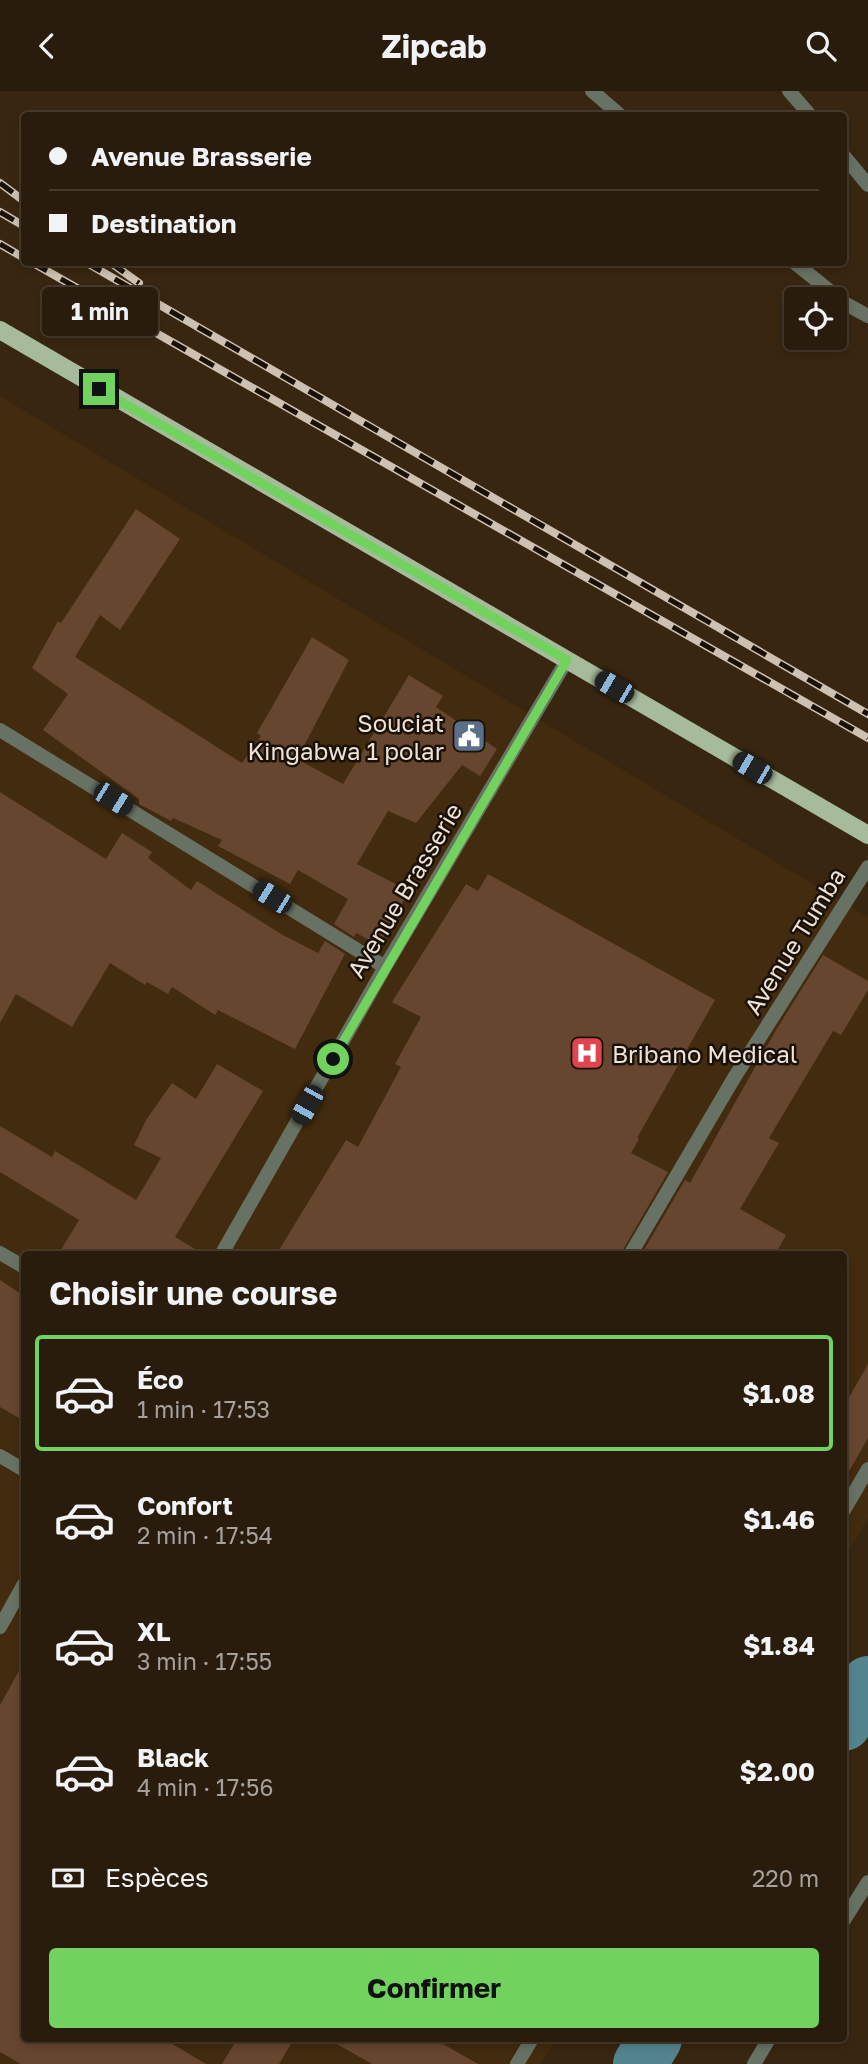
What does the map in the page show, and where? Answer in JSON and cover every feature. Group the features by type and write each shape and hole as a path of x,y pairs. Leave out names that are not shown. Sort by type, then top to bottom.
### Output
{"main road":[{"path":"0,330 868,835"}],"street":[{"path":"592,91 616,112"},
{"path":"789,91 807,112"},
{"path":"847,160 868,185"},
{"path":"799,266 846,304 868,316"},
{"name":"Avenue Brasserie","path":"223,1251 385,967 567,660"},
{"path":"0,730 385,967"},
{"name":"Avenue Tumba","path":"632,1251 734,1078 868,867"},
{"path":"0,1253 21,1265"},
{"path":"0,1456 21,1467"},
{"path":"847,1505 868,1469"},
{"path":"0,1627 21,1589"},
{"path":"847,1915 868,1882"},
{"path":"517,2064 530,2042"},
{"path":"754,2064 767,2042"}],"shaded area":[{"path":"0,396 868,917 868,1518 847,1554 847,1251 21,1251 21,2042 554,2042 541,2064 0,2064"}],"building":[{"path":"136,509 180,539 120,630 100,615 75,657 242,763 261,736 257,733 312,637 349,660 297,759 343,784 409,675 443,696 436,707 497,749 480,776 462,765 416,823 388,811 357,864 409,891 379,945 356,933 354,937 334,924 348,899 298,870 290,884 218,846 222,840 173,818 171,821 139,804 139,799 43,730 68,694 32,668 58,621 61,623"},
{"path":"0,792 106,859 122,833 152,852 148,858 191,890 197,881 281,934 318,953 325,941 345,954 295,1049 218,1010 215,1015 172,987 168,994 147,982 145,985 110,963 72,1027 16,994 0,1023"},
{"path":"488,874 715,1000 631,1153 668,1172 622,1251 278,1251 346,1140 358,1147 401,1067 395,1064 421,1017 392,1002 466,884 478,891"},
{"path":"823,955 868,981 868,990 841,1035 833,1031 769,1138 779,1143 740,1209 786,1235 777,1251 643,1251 685,1180 690,1183 776,1030"},
{"path":"217,1064 263,1091 175,1237 198,1251 60,1251 79,1220 0,1172 0,1126 52,1157 55,1151 136,1200 161,1158 134,1145 146,1120 172,1083 196,1099"},
{"path":"0,1280 21,1294 21,1419 0,1407"},
{"path":"868,1364 868,1438 847,1475 847,1401"},
{"path":"21,1667 21,2042 169,2042 206,2064 21,2064 0,2052 0,1705"},
{"path":"235,2042 292,2042 279,2064 222,2064"},
{"path":"333,2042 439,2042 478,2064 372,2064"}],"waterway":[{"path":"847,1719 868,1683"},
{"path":"640,2064 653,2042"}],"railway":[{"path":"0,183 21,199"},
{"path":"0,212 21,224"},
{"path":"0,244 21,256"},
{"path":"38,266 868,738"},
{"path":"92,266 868,714"},
{"path":"115,266 139,283"}],"place":[{"name":"Souciat Kingabwa 1 polar","path":"469,736"},
{"name":"Bribano Medical","path":"587,1053"}],"route":[{"path":"99,389 567,660 333,1059"}]}
